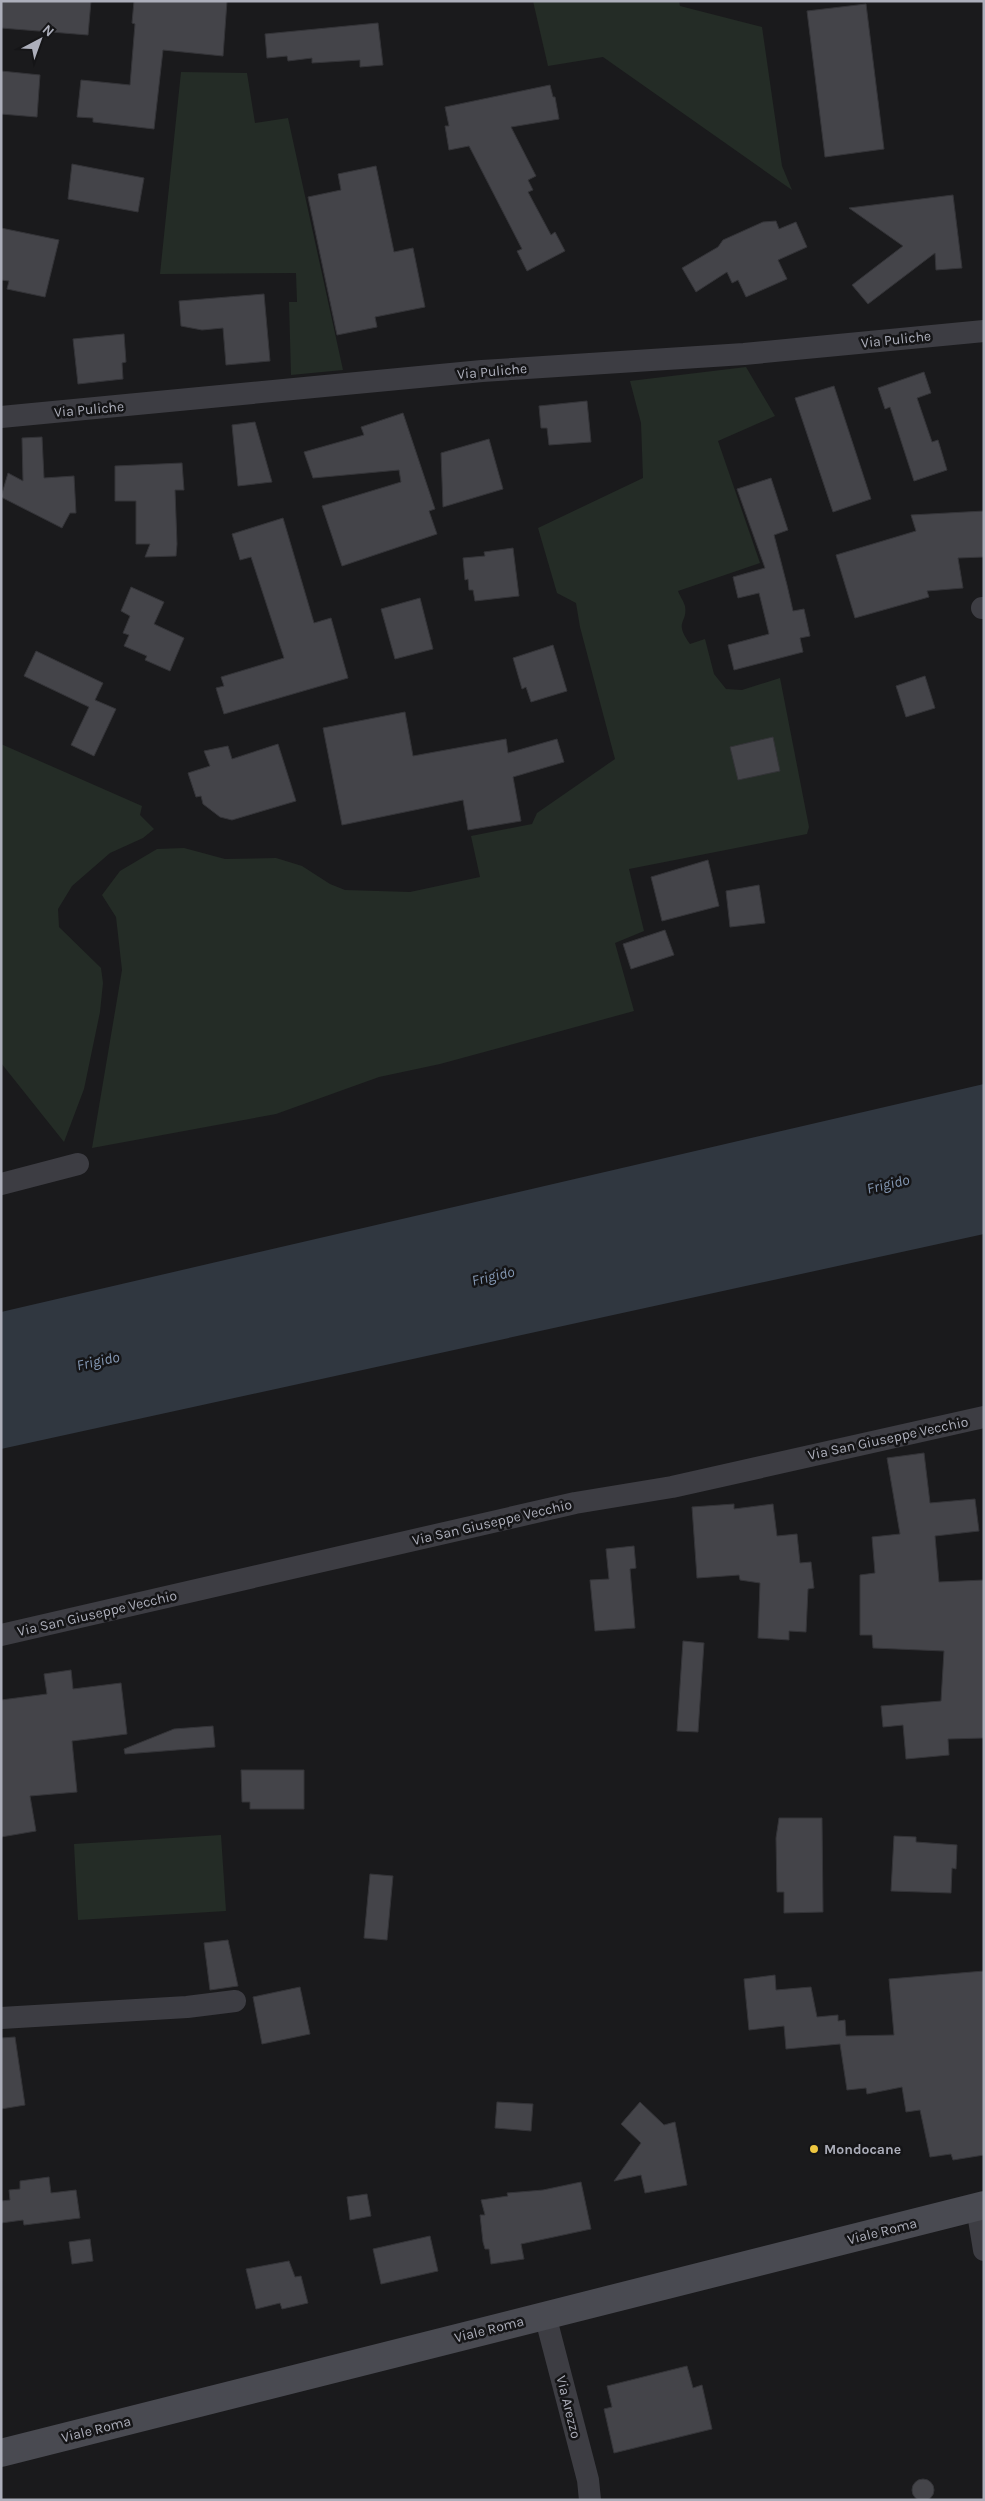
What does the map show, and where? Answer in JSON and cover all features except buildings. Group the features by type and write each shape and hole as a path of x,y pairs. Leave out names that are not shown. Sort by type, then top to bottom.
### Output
{"main road":[{"name":"Viale Roma","path":"1,2453 980,2206"}],"street":[{"name":"Via Puliche","path":"1,417 482,371 744,354 984,331"},
{"path":"1,1184 78,1164"},
{"name":"Via San Giuseppe Vecchio","path":"1,1634 565,1505 672,1487 984,1417"},
{"path":"1,2018 187,2007 235,2001"},
{"name":"Viale Roma","path":"980,2206 984,2250"},
{"name":"Via Arezzo","path":"545,2315 585,2471 590,2500"}],"shaded area":[{"path":"533,1 679,1 680,6 762,27 782,166 792,190 603,57 548,66"},
{"path":"181,72 247,73 255,123 288,118 343,370 291,375 289,302 297,302 296,273 160,274"},
{"path":"746,367 775,416 718,441 760,563 678,591 685,606 682,630 690,644 705,639 714,674 726,689 742,690 780,678 809,827 807,834 629,869 644,931 615,943 634,1011 440,1064 379,1077 276,1114 92,1148 122,970 116,917 102,895 120,871 157,849 184,848 225,859 276,858 302,866 330,884 345,890 410,892 480,877 471,836 532,824 537,813 615,759 580,627 576,603 557,593 538,528 643,478 641,423 630,381"},
{"path":"1,744 142,806 140,815 154,829 143,838 110,853 72,886 58,909 59,927 101,968 103,983 100,1012 84,1089 64,1142 1,1063"},
{"path":"221,1835 226,1911 78,1920 74,1844"}],"water":[{"name":"Frigido","path":"984,1084 984,1234 1,1449 1,1312"}],"place":[{"name":"Mondocane","path":"814,2149"}]}
